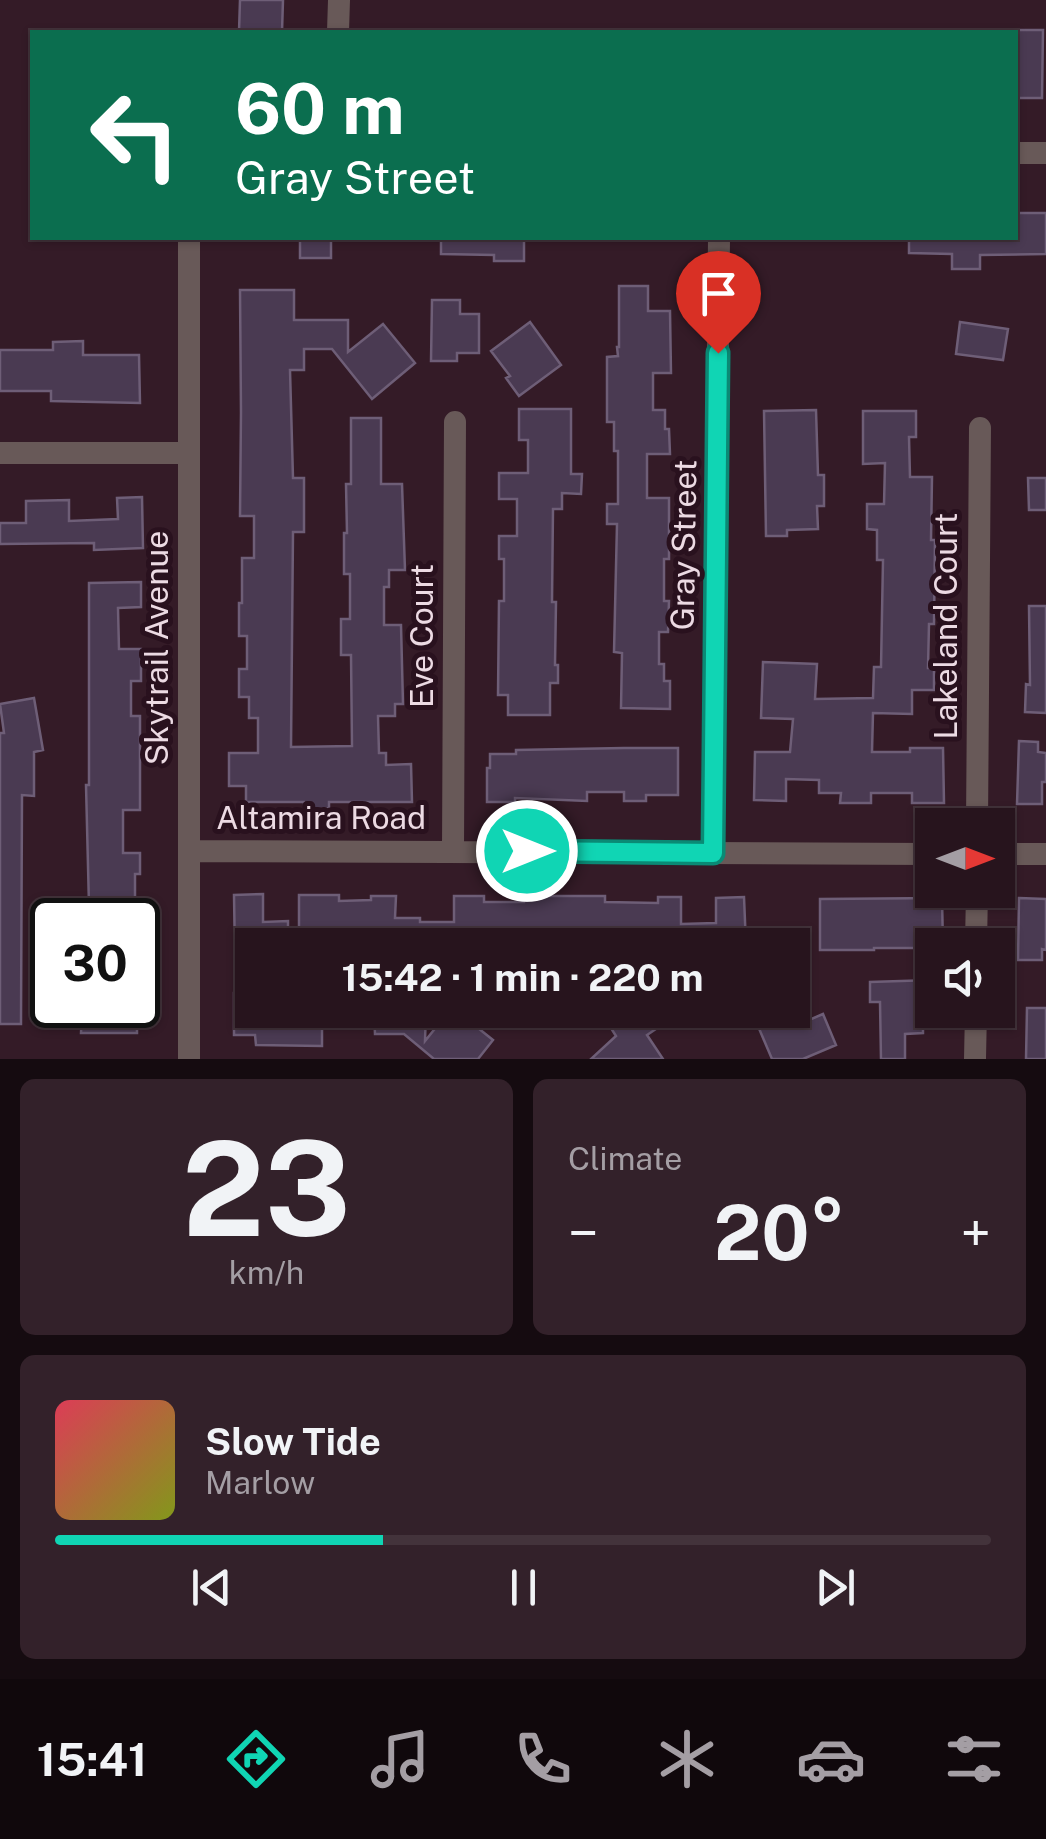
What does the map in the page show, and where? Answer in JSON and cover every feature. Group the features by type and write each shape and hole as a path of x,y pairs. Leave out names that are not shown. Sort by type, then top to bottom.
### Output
{"street":[{"path":"338,0 338,30"},
{"path":"1018,153 1046,153"},
{"name":"Skytrail Avenue","path":"189,240 189,1059"},
{"name":"Gray Street","path":"713,853 719,240"},
{"name":"Eve Court","path":"453,850 455,422"},
{"name":"Lakeland Court","path":"978,808 980,428"},
{"path":"0,453 189,453"},
{"name":"Altamira Road","path":"189,851 915,854"},
{"path":"1015,854 1046,854"},
{"path":"975,1059 976,1028"}],"building":[{"path":"240,0 283,0 282,30 239,30"},
{"path":"1018,30 1043,30 1042,98 1018,98"},
{"path":"1018,213 1046,213 1046,254 980,255 980,269 952,269 952,254 909,253 909,240 1018,240"},
{"path":"300,240 331,240 331,258 300,258"},
{"path":"441,240 524,240 524,261 494,261 494,255 441,254"},
{"path":"619,286 648,286 648,311 670,311 671,373 653,373 653,410 665,410 670,454 647,454 647,498 669,498 669,559 664,559 668,632 659,632 659,664 664,664 664,681 670,681 670,709 621,708 622,653 614,652 617,524 607,524 607,504 618,504 618,451 614,451 614,422 607,422 607,357 618,356"},
{"path":"240,290 294,290 294,320 348,320 348,352 383,324 415,363 372,399 332,349 304,349 304,370 290,370 293,478 304,478 304,532 293,532 291,747 352,746 351,655 341,655 341,619 350,619 350,574 344,574 344,533 346,484 351,484 351,418 381,418 381,484 402,484 405,570 389,570 389,587 384,587 384,625 401,625 403,704 395,704 395,716 378,716 379,753 386,753 386,765 411,764 412,802 329,802 329,808 304,809 304,802 246,802 246,786 229,786 229,753 258,753 258,718 249,718 249,697 239,697 239,669 247,669 247,636 239,636 242,558 254,558 254,516 240,516"},
{"path":"432,300 460,300 460,314 479,314 479,353 457,353 457,361 431,361"},
{"path":"530,322 561,365 519,396 491,351"},
{"path":"960,322 1008,329 1003,360 956,354"},
{"path":"83,341 83,355 139,355 140,403 51,401 51,391 0,391 0,350 53,350 53,342"},
{"path":"519,409 571,409 571,474 582,474 581,494 562,493 562,509 553,509 552,602 556,602 558,683 550,683 550,715 508,715 508,695 498,695 499,601 504,601 504,559 499,559 499,536 517,536 517,499 499,499 499,473 528,473 528,440 519,440"},
{"path":"816,410 818,475 824,475 824,506 817,506 818,529 787,530 787,536 766,536 764,411"},
{"path":"863,411 916,411 916,437 909,437 910,477 932,477 931,540 935,540 934,624 929,624 928,668 934,668 934,690 912,690 912,714 873,713 872,752 943,748 944,803 912,803 912,793 871,793 871,803 840,803 841,793 819,793 819,780 786,779 786,801 754,800 755,752 790,752 793,719 761,718 763,662 817,664 815,699 873,698 874,667 881,667 883,560 877,560 877,530 867,529 867,504 884,504 885,463 863,464"},
{"path":"1028,478 1046,478 1046,510 1029,510"},
{"path":"142,497 143,548 94,550 94,543 0,544 0,523 26,523 26,501 69,500 69,521 118,519 117,498"},
{"path":"141,582 141,607 118,608 119,649 141,649 141,681 131,681 131,716 140,716 140,810 123,810 123,853 140,853 135,898 89,898 89,583"},
{"path":"1029,606 1046,606 1046,713 1025,712 1026,684 1030,685"},
{"path":"34,698 43,750 34,752 34,796 22,795 21,1024 0,1024 0,733 4,733 0,704"},
{"path":"1019,741 1038,742 1038,752 1046,753 1042,804 1017,804"},
{"path":"678,748 678,795 646,795 646,801 624,801 624,792 587,792 587,801 515,798 515,802 487,802 490,754 516,754 516,750"},
{"path":"263,894 263,922 288,921 288,928 235,928 235,958 234,895"},
{"path":"299,895 339,895 339,901 396,896 395,918 420,918 420,922 454,922 454,896 484,896 484,902 524,902 524,896 605,896 605,902 658,903 658,897 681,897 681,924 716,923 716,898 744,897 745,928 299,928"},
{"path":"915,898 915,908 942,908 943,928 915,928 915,948 820,950 820,899"},
{"path":"1019,898 1046,899 1046,950 1042,949 1042,960 1018,960"},
{"path":"915,981 915,1028 923,1028 923,1033 905,1034 905,1059 881,1059 880,1002 870,1002 870,982"},
{"path":"235,993 235,1028 322,1028 322,1046 256,1045 255,1035 234,1035"},
{"path":"1027,1008 1046,1008 1046,1059 1026,1059"},
{"path":"823,1014 836,1045 803,1059 772,1059 759,1028 810,1028 810,1020"},
{"path":"81,1028 137,1028 137,1033 81,1033"},
{"path":"375,1028 425,1028 425,1041 435,1028 478,1028 493,1040 478,1059 434,1059 404,1034 375,1034"},
{"path":"611,1028 657,1028 647,1035 663,1059 591,1059 616,1036"}],"route":[{"path":"527,851 713,853 718,353"}]}
